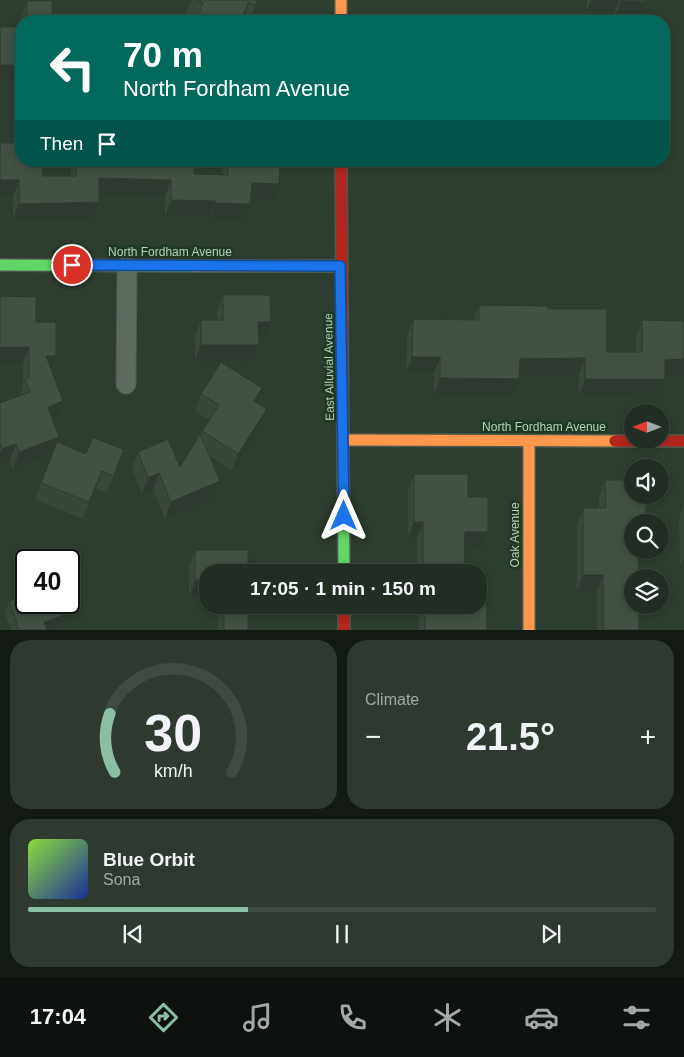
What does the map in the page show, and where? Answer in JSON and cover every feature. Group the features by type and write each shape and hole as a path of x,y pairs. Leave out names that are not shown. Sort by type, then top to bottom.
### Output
{"street":[{"path":"341,0 341,15"},
{"name":"East Alluvial Avenue","path":"341,167 340,266 344,440 344,564"},
{"name":"North Fordham Avenue","path":"0,265 340,266"},
{"path":"126,384 127,266"},
{"name":"North Fordham Avenue","path":"344,440 684,441"},
{"name":"Oak Avenue","path":"529,441 529,630"},
{"path":"344,614 344,630"}],"building":[{"path":"197,0 258,0 255,5 249,2 243,15 198,15 203,3"},
{"path":"646,0 646,2 621,1"},
{"path":"27,1 52,1 52,15 27,15"},
{"path":"0,27 15,27 15,65 0,65"},
{"path":"0,143 15,143 15,167 42,167 43,176 76,176 77,167 194,167 194,174 228,175 228,167 280,167 279,184 252,183 250,204 171,200 171,180 99,178 99,202 19,204 19,180 0,180"},
{"path":"223,295 270,295 271,322 258,322 259,345 201,345 201,320 223,320"},
{"path":"0,296 36,297 36,322 56,322 56,356 46,356 63,401 48,407 59,437 19,452 16,444 2,449 0,444 0,403 30,392 25,380 29,378 29,347 0,347"},
{"path":"479,305 548,306 548,309 607,309 607,352 642,352 642,320 684,321 684,359 665,360 665,379 585,379 585,358 520,359 519,379 440,378 440,357 412,357 413,319 479,320"},
{"path":"221,362 262,388 254,401 267,409 238,454 202,431 219,405 201,394"},
{"path":"200,434 220,481 171,502 159,473 148,478 138,452 168,439 180,467"},
{"path":"93,437 124,450 113,476 102,471 89,502 41,483 57,442 86,454"},
{"path":"414,474 468,474 468,497 488,497 488,532 465,532 464,564 423,564 423,522 414,522"},
{"path":"605,480 624,480 624,504 646,504 646,514 624,514 624,559 638,559 639,569 624,569 624,614 639,614 639,630 603,630 603,575 583,575 583,508 606,508"},
{"path":"195,550 248,550 248,564 199,564 199,580 195,580"},
{"path":"15,599 15,614 61,614 62,616 44,622 47,630 19,630 9,601"},
{"path":"224,614 248,614 248,630 224,630"},
{"path":"425,614 487,614 487,630 425,630"}],"traffic: fast":[{"path":"0,265 194,266"},
{"path":"343,452 344,564"}],"traffic: slow":[{"path":"341,0 341,15"},
{"path":"194,266 340,266"},
{"path":"344,440 615,441"},
{"path":"529,441 529,630"}],"traffic: jam":[{"path":"341,167 343,452"},
{"path":"615,441 684,441"},
{"path":"344,614 344,630"}],"route":[{"path":"72,265 340,266 344,516"}]}
